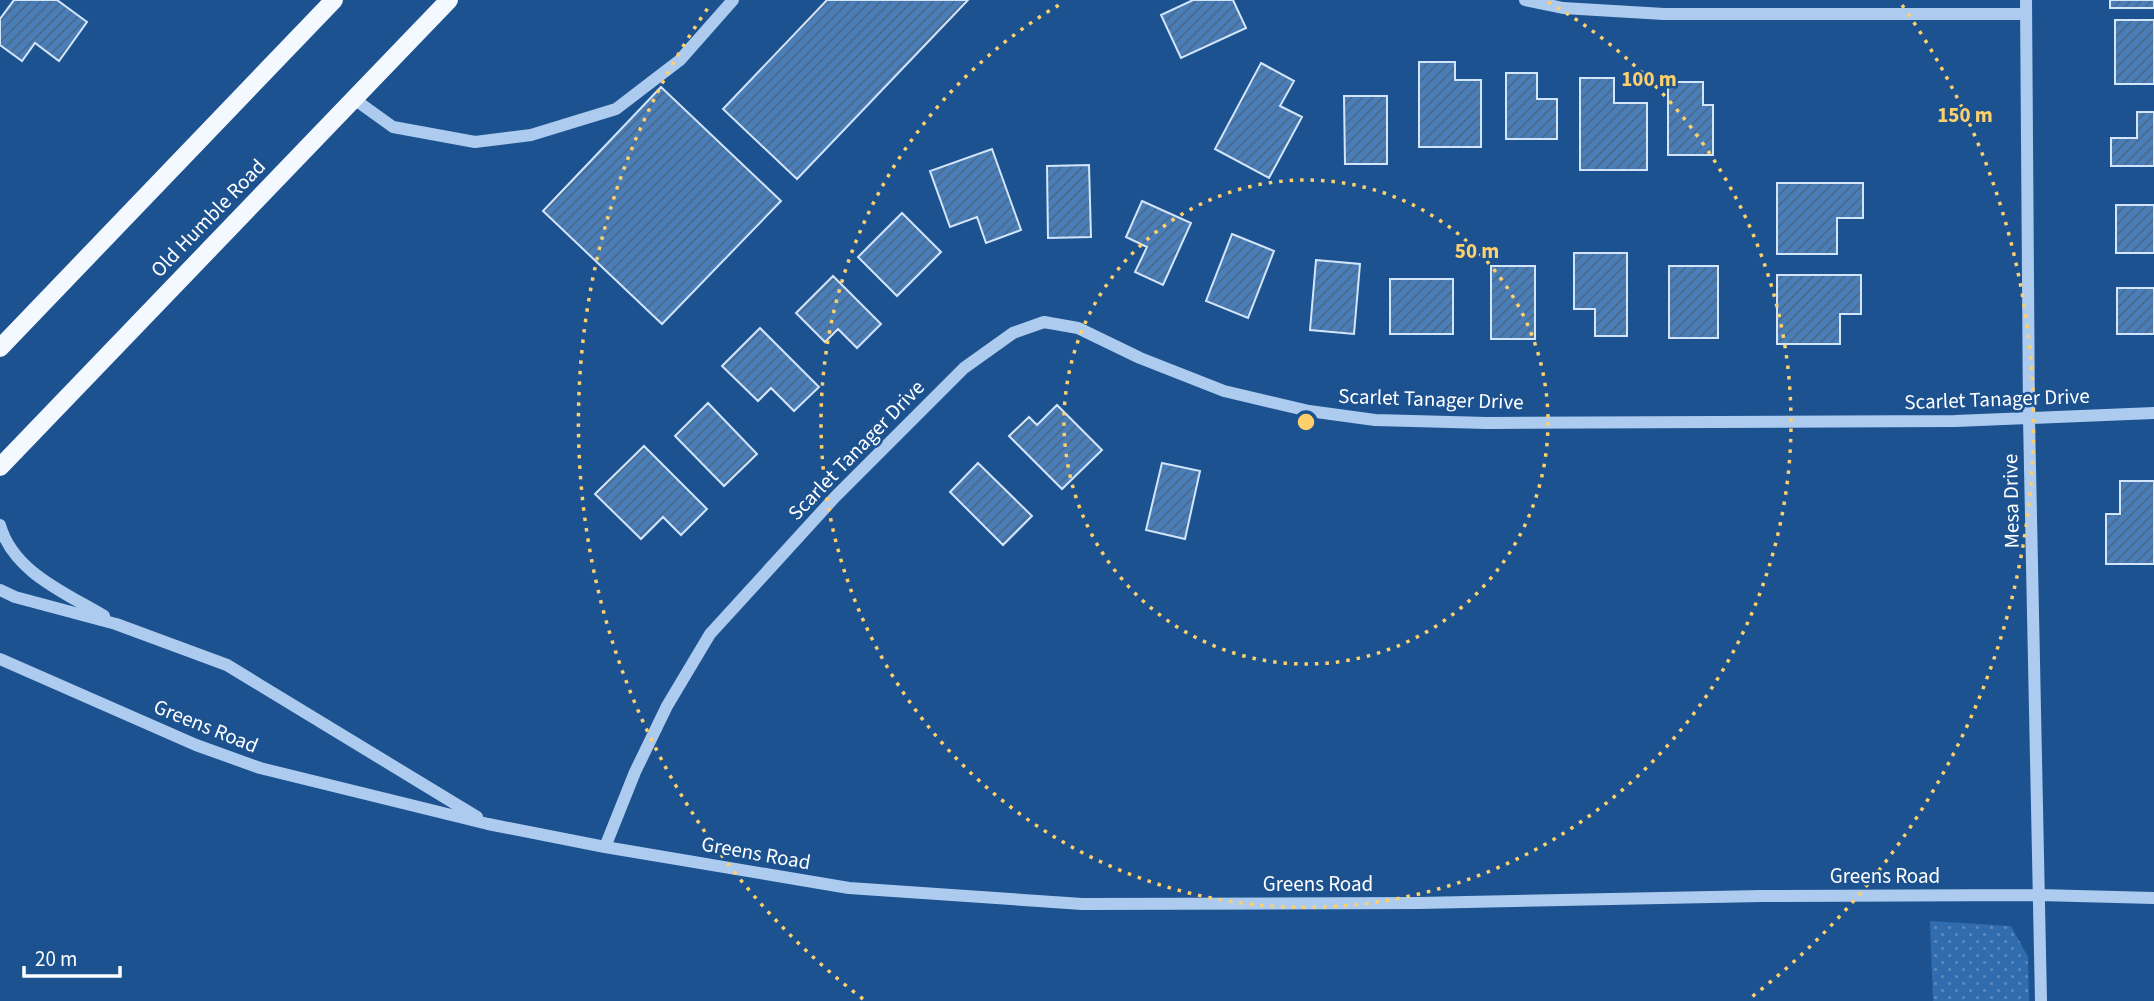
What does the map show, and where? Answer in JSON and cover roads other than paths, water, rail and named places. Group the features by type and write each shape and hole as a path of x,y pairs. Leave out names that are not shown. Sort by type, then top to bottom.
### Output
{"main road":[{"path":"0,348 334,0"},
{"name":"Old Humble Road","path":"1,468 449,0"}],"street":[{"path":"354,99 393,127 475,142 531,135 617,109 680,60 733,0"},
{"path":"1525,0 1563,8 1664,14 2026,14"},
{"name":"Mesa Drive","path":"2026,0 2029,419 2041,1001"},
{"name":"Scarlet Tanager Drive","path":"605,847 635,772 662,717 710,634 835,497 964,368 1013,333 1044,322 1078,328 1140,358 1224,391 1308,411 1376,420 1501,423 2029,419 2154,413"},
{"name":"Greens Road","path":"0,525 13,553 29,570 116,624"},
{"name":"Greens Road","path":"0,590 15,597 116,624 227,665 488,824"},
{"name":"Greens Road","path":"0,659 196,745 260,768 488,824 605,847 849,888 1082,904 1419,903 1760,896 2039,895 2154,898"}]}
